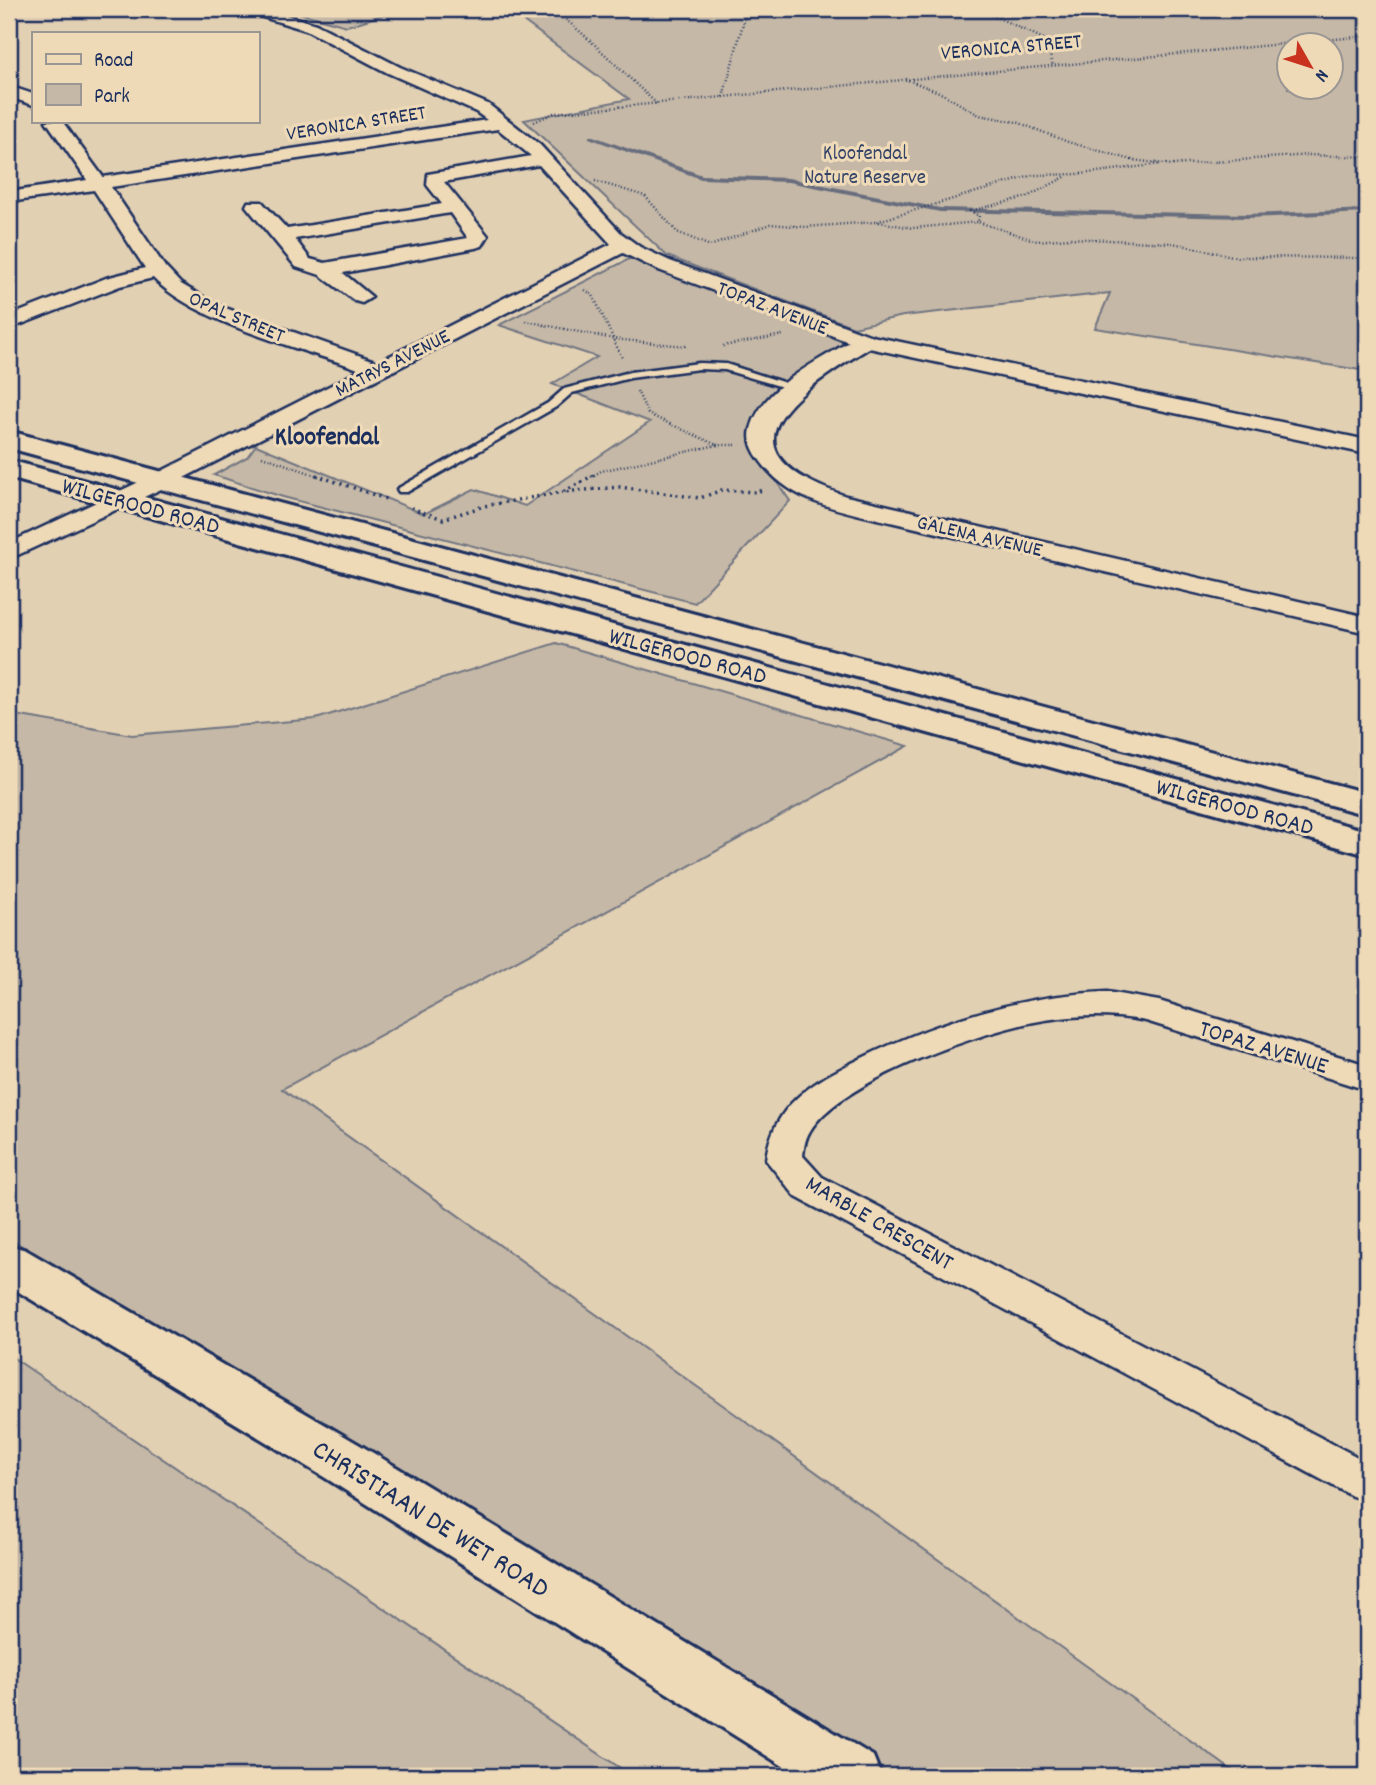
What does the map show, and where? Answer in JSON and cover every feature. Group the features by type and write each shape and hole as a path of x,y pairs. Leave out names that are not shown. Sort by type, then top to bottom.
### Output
{"street":[{"name":"TOPAZ AVENUE","path":"251,9 322,32 394,70 482,108 517,132 624,245 663,265 866,341 1367,447"},
{"path":"9,91 32,100"},
{"name":"OPAL STREET","path":"55,122 157,271 174,288 210,309 377,369"},
{"name":"VERONICA STREET","path":"9,197 502,123"},
{"path":"255,206 282,235 298,261 315,269 326,270 475,242 478,236 433,181 434,178 544,159"},
{"path":"282,235 455,207"},
{"name":"MATRYS AVENUE","path":"9,552 162,480 624,245"},
{"path":"326,270 362,297"},
{"path":"9,323 113,282 157,271"},
{"name":"GALENA AVENUE","path":"866,341 796,388 777,405 763,426 762,445 788,479 810,492 886,514 1367,625"},
{"name":"WILGEROOD ROAD","path":"9,439 1367,804"},
{"name":"WILGEROOD ROAD","path":"9,469 1367,843"},
{"name":"MARBLE CRESCENT","path":"1161,1014 1109,1003 1037,1010 957,1031 887,1060 837,1087 794,1120 784,1142 784,1160 809,1187 1367,1483"},
{"name":"TOPAZ AVENUE","path":"1161,1014 1367,1078"},
{"name":"CHRISTIAAN DE WET ROAD","path":"9,1264 342,1461 852,1776"}],"lane":[{"path":"403,489 552,405 568,391 630,375 669,368 726,367 796,388"}],"path":[{"path":"552,9 588,36 599,51 658,105"},
{"path":"723,97 747,9"},
{"path":"979,9 1046,40 1053,66"},
{"name":"VERONICA STREET","path":"537,130 533,125 535,120 554,113 1367,36"},
{"path":"903,78 939,92 979,115 1030,126 1100,152 1161,164"},
{"path":"978,222 979,216 970,211 1027,197 1063,177 1161,164 1198,164 1308,155 1367,157"},
{"path":"585,180 645,196 677,232 710,246 771,224 806,227 875,222 1034,175 1083,174"},
{"path":"875,222 914,228 978,222 998,226 1037,241 1069,238 1173,243 1237,257 1367,258"},
{"path":"491,313 572,332 695,347"},
{"path":"720,346 795,334 815,323"},
{"path":"716,445 601,471 563,492 620,487 700,498 722,490 757,492 788,479"}],"green space":[{"path":"284,9 402,9 347,26"},
{"name":"Kloofendal Nature Reserve","path":"507,9 1367,9 1367,371 1095,328 1110,293 903,316 854,327 667,256 524,120 629,99"},
{"path":"633,257 848,344 808,367 755,417 752,446 790,501 695,603 283,497 214,475 247,457 256,445 424,514 474,489 525,506 650,422 552,384 597,357 499,325"},
{"path":"556,643 908,746 282,1089 1240,1776 891,1776 9,1238 9,714 132,735 316,719"},
{"path":"9,1355 632,1776 9,1776"}],"waterway":[{"path":"591,137 701,177 788,180 940,210 1247,216 1367,211"}],"district":[{"name":"Kloofendal","path":"327,435"}]}
